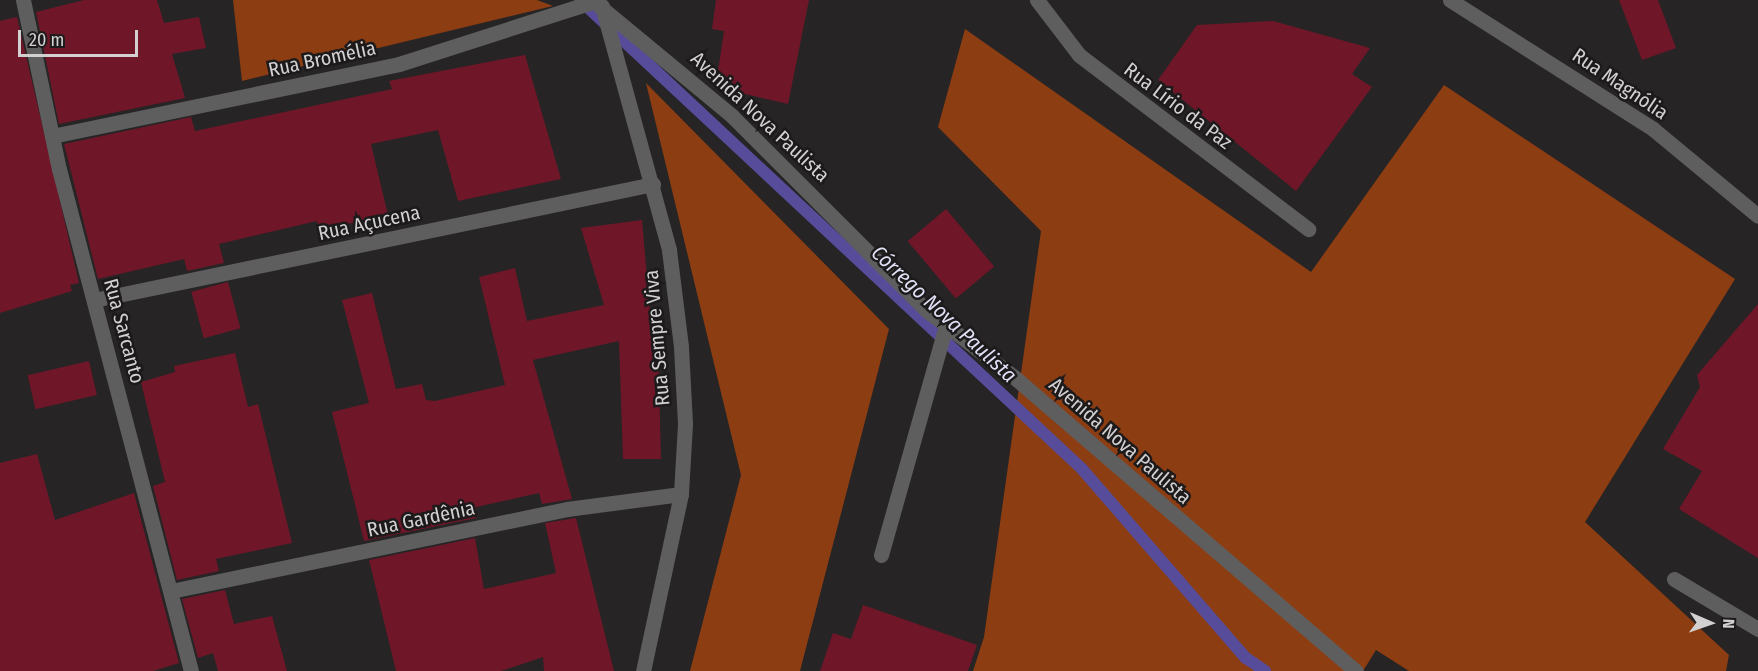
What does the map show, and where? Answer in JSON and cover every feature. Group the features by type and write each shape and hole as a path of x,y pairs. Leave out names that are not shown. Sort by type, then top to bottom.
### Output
{"street":[{"name":"Rua Sarcanto","path":"23,0 52,136 191,671"},
{"name":"Rua Lírio da Paz","path":"1037,0 1079,55 1308,230"},
{"name":"Rua Magnólia","path":"1450,0 1653,129 1758,216"},
{"name":"Rua Bromélia","path":"52,136 399,64 596,2"},
{"name":"Rua Sempre Viva","path":"596,2 653,184 669,250 681,347 681,494 643,671"},
{"name":"Avenida Nova Paulista","path":"596,2 732,116 946,326 1014,377 1356,671"},
{"name":"Rua Açucena","path":"94,300 653,184"},
{"path":"881,555 946,326"},
{"name":"Rua Gardênia","path":"171,591 567,509 681,494"},
{"path":"1674,579 1758,628"}],"shaded area":[{"path":"233,0 537,0 553,6 242,81"},
{"path":"965,29 1311,272 1444,85 1735,279 1585,522 1729,655 1726,671 1409,671 1376,650 1363,671 973,671 984,637 1041,231 938,127"},
{"path":"646,83 889,329 800,671 690,671 741,475"}],"building":[{"path":"84,0 157,0 164,23 199,17 206,48 172,54 185,98 59,124 36,12"},
{"path":"716,0 809,0 788,104 745,94 718,71 724,31 712,29"},
{"path":"1619,0 1658,0 1676,48 1642,60"},
{"path":"17,17 79,283 70,285 72,291 0,313 0,21"},
{"path":"1273,21 1370,48 1352,74 1372,87 1296,191 1158,80 1197,25"},
{"path":"525,55 561,179 458,201 438,130 371,144 388,215 319,230 317,221 219,244 224,263 187,271 184,259 98,279 64,144 191,117 195,131 392,89 389,81"},
{"path":"946,209 994,266 956,299 908,241"},
{"path":"642,220 653,346 658,346 661,459 623,459 619,341 533,360 572,499 542,504 539,493 476,507 476,518 364,541 332,412 369,403 342,300 372,293 396,389 422,384 426,400 435,401 505,385 479,277 515,268 527,321 604,305 581,228"},
{"path":"228,282 240,328 204,338 191,292"},
{"path":"1758,304 1758,558 1679,509 1702,471 1663,449 1700,387 1697,375"},
{"path":"235,353 248,407 258,404 292,543 216,559 219,571 177,580 153,486 165,482 141,382 175,372 174,366"},
{"path":"89,361 97,395 35,409 28,375"},
{"path":"37,454 55,520 134,493 179,663 153,671 0,671 0,463"},
{"path":"576,518 614,671 544,671 543,657 501,671 396,671 369,560 475,538 484,589 556,573 545,523"},
{"path":"225,590 234,624 272,616 287,671 218,671 213,653 198,658 182,599"},
{"path":"863,605 977,645 968,671 820,671 833,633 851,639"}],"waterway":[{"name":"Córrego Nova Paulista","path":"580,0 1082,469 1246,658 1265,671"}]}
